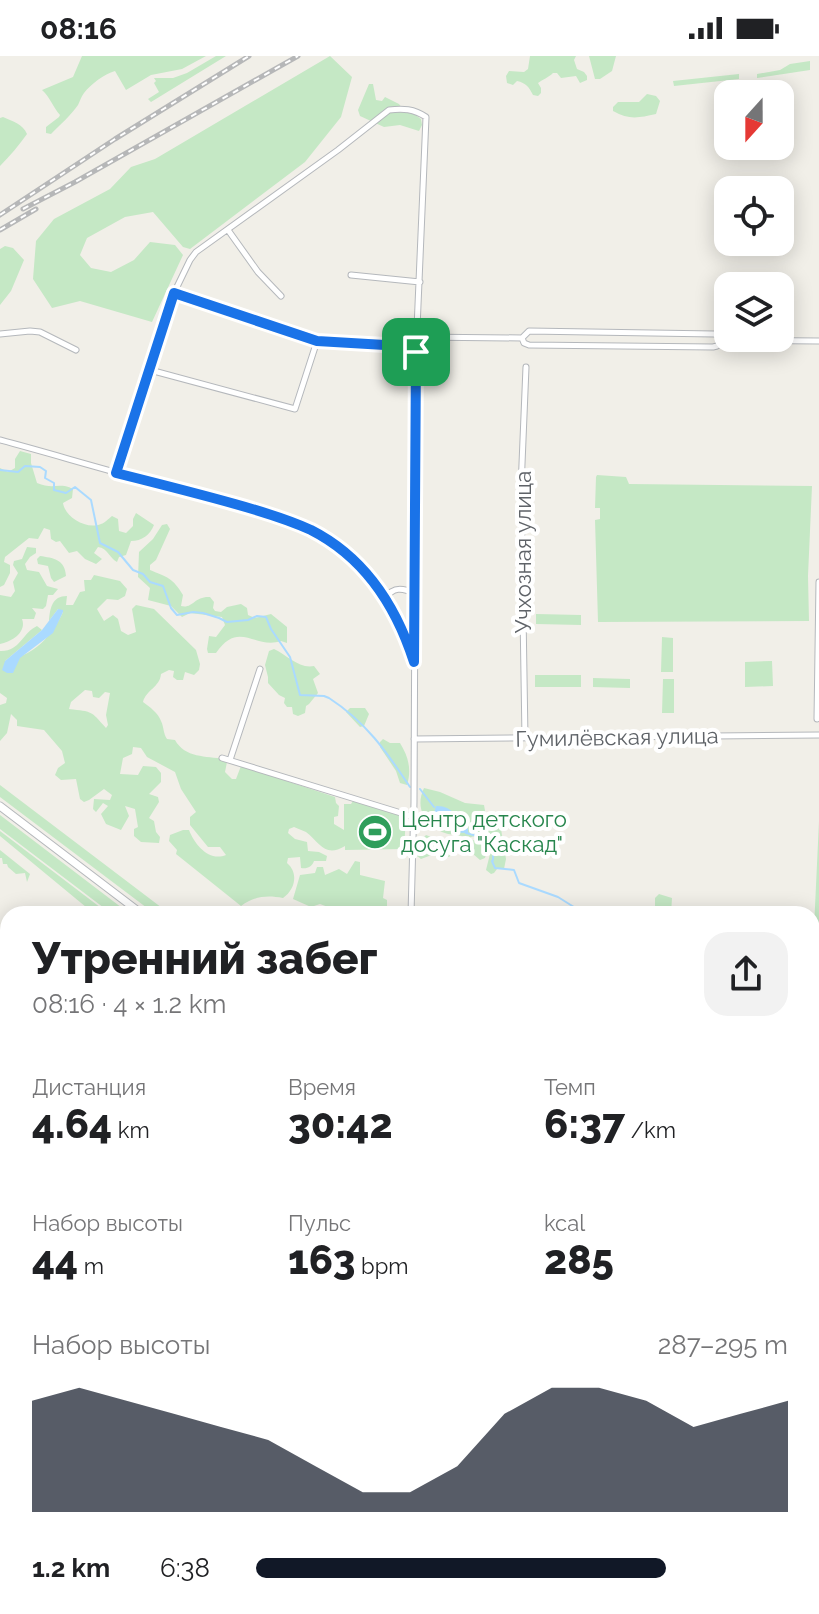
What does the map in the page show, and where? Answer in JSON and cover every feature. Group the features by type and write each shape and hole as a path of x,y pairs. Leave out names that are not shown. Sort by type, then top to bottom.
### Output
{"street":[{"path":"116,473 174,293 196,252 389,110 410,110 426,117 416,352 411,906"},
{"path":"228,230 258,272 281,296"},
{"path":"351,275 420,282"},
{"path":"174,293 317,341 385,345 416,352"},
{"path":"418,337 522,338 529,331 714,334"},
{"path":"0,334 40,332 76,350"},
{"path":"631,332 631,346"},
{"path":"522,338 529,345 714,347"},
{"path":"150,370 295,409 317,341"},
{"path":"794,341 819,341"},
{"name":"Учхозная улица","path":"525,738 521,488 526,367"},
{"path":"0,440 258,511 307,529 345,553 369,576 404,632 414,662"},
{"path":"817,719 819,582"},
{"path":"386,599 391,591 400,588 414,593"},
{"path":"230,760 260,669"},
{"name":"Гумилёвская улица","path":"414,739 819,735"},
{"path":"222,758 414,817"},
{"path":"0,806 131,906"}],"green space":[{"path":"82,56 206,56 182,69 151,75 126,90 115,71 106,74 83,94 75,109 51,134 46,133 46,127 60,115 42,90 73,77"},
{"path":"216,56 226,56 151,102 148,99 159,92 154,78 173,78"},
{"path":"330,56 352,77 341,117 305,162 190,249 183,247 153,212 125,217 87,238 80,255 91,268 111,272 134,260 150,242 175,245 183,255 152,322 80,301 52,308 33,279 36,241 54,219 110,189 131,167 155,159"},
{"path":"530,56 576,56 577,69 584,72 587,80 580,83 576,76 561,78 553,73 538,83 541,93 538,96 533,95 523,83 507,83 509,71 524,72 528,69"},
{"path":"589,56 616,56 612,71 595,79"},
{"path":"810,61 810,70 757,78 757,74"},
{"path":"739,74 739,79 674,86 673,81"},
{"path":"369,84 373,84 376,100 382,101 385,97 421,119 419,131 400,125 384,127 360,116 358,110"},
{"path":"647,94 656,96 660,101 656,114 634,117 613,111 618,102 639,102"},
{"path":"0,118 20,125 27,134 0,166"},
{"path":"5,246 13,248 24,260 11,291 0,305 0,249"},
{"path":"20,451 31,454 37,483 73,489 72,498 63,503 77,521 95,525 104,523 112,516 118,519 119,531 126,533 133,526 136,513 154,525 152,529 142,539 131,541 126,555 119,557 117,562 98,547 94,553 102,559 96,564 77,551 69,553 60,541 51,539 50,530 44,528 38,539 29,538 5,557 4,562 10,565 10,573 0,587 0,468 8,472 15,468 15,459"},
{"path":"597,475 626,477 629,484 812,486 809,621 598,622 595,520 600,519 600,508 595,508"},
{"path":"167,524 170,529 150,570 173,581 183,595 181,606 210,597 215,611 221,612 227,607 241,604 247,608 248,615 255,618 271,614 287,627 287,643 232,638 216,653 208,653 209,636 216,637 225,625 222,617 190,613 182,617 171,606 148,600 150,588 138,577 139,552 162,525"},
{"path":"27,547 36,548 36,553 25,564 27,570 39,572 47,586 58,589 53,595 48,595 43,609 32,608 36,613 34,619 22,619 22,628 17,636 0,644 0,595 11,597 15,591 13,582 18,573 14,561 22,559"},
{"path":"40,556 61,563 66,576 54,582 48,566 38,564"},
{"path":"94,575 120,581 127,589 125,596 118,600 107,599 97,609 104,621 113,615 118,619 121,631 128,635 136,632 132,609 136,605 154,609 196,650 200,664 194,675 185,672 183,680 177,680 173,677 174,671 161,674 143,702 158,715 167,739 175,740 190,753 224,759 227,762 225,772 232,779 236,779 241,766 335,797 339,806 334,824 344,830 344,804 353,801 406,817 404,849 345,850 345,846 328,850 306,832 294,827 288,833 295,839 307,842 308,851 327,856 326,861 314,861 311,866 301,868 300,857 288,858 287,863 294,876 293,886 287,895 283,898 256,898 241,906 176,854 177,850 169,841 170,835 189,830 203,851 214,856 226,855 220,847 208,847 190,825 190,817 196,812 181,789 175,772 147,757 141,748 133,747 132,754 123,758 120,774 138,775 143,766 156,767 161,773 161,782 149,794 158,797 159,802 149,818 154,821 159,843 141,842 134,836 134,829 138,827 135,809 125,806 129,816 121,830 106,824 101,814 108,806 103,803 96,812 93,809 94,799 110,800 112,795 104,789 84,802 80,799 76,779 61,780 55,775 65,763 62,751 44,730 17,726 17,720 11,714 7,733 0,741 0,705 6,703 7,698 0,693 0,651 17,645 37,626 42,630 5,661 33,650 53,630 63,612 58,609 49,621 55,600 67,596 66,605 73,605 80,592 85,591 84,580 91,580","holes":["85,690 92,691 93,697 99,698 105,692 110,693 106,728 90,713 69,709 71,702"]},
{"path":"536,614 581,615 581,625 536,624"},
{"path":"662,637 673,638 673,672 661,672"},
{"path":"274,649 298,664 314,666 320,674 313,679 318,693 306,706 305,713 298,716 293,714 292,707 284,703 285,698 268,683 265,665 269,651"},
{"path":"772,661 773,686 745,687 745,662"},
{"path":"535,675 581,675 581,687 535,687"},
{"path":"593,678 630,679 630,688 593,687"},
{"path":"663,679 674,679 674,713 662,713"},
{"path":"350,708 365,708 369,714 364,726 360,727 346,712"},
{"path":"383,739 400,743 403,748 409,768 407,785 400,783 380,747"},
{"path":"0,785 159,906 144,906 0,797"},
{"path":"424,788 465,803 484,805 487,822 501,829 506,859 504,869 497,869 491,874 486,870 491,850 488,847 485,858 480,860 466,848 451,844 451,839 455,837 478,841 475,836 468,838 448,834 428,822 420,803"},
{"path":"0,815 119,906 101,906 0,829"},
{"path":"819,821 819,906 815,906"},
{"path":"0,831 98,906 84,906 0,836"},
{"path":"426,835 452,850 452,854 449,857 437,853 421,859 417,856 421,840"},
{"path":"0,850 30,874 27,882 25,873 16,874 7,864 3,864"},
{"path":"355,861 360,862 360,875 385,881 383,898 387,900 387,906 309,906 293,899 300,875 315,873 317,867 323,867 325,875 339,869 347,874"},
{"path":"659,894 672,898 672,906 655,906 655,898"}],"water":[{"path":"58,609 63,612 53,633 20,658 13,673 2,670 5,661 42,630"},
{"path":"436,806 454,813 468,833 458,832 444,824 434,813"}],"waterway":[{"path":"0,470 18,472 25,466 40,467 46,471 45,478 54,483 54,490 66,493 75,487 91,500 100,543 118,552 133,570 143,574 150,582 163,586 177,615 203,613 227,622 266,617 290,657 300,695 329,698 354,717 384,749 410,787"},
{"path":"420,789 434,807"},
{"path":"466,833 484,839 490,845 495,868 514,870 519,883 558,897 572,906"}],"railway":[{"path":"0,215 249,56"},
{"path":"23,209 298,56"},
{"path":"0,230 36,209"}],"place":[{"name":"Центр детского досуга \"Каскад\"","path":"375,832"}],"route":[{"path":"174,293 317,341 385,345 416,352 414,662 404,632 379,588 361,567 322,537 258,511 116,473 174,293"}]}
